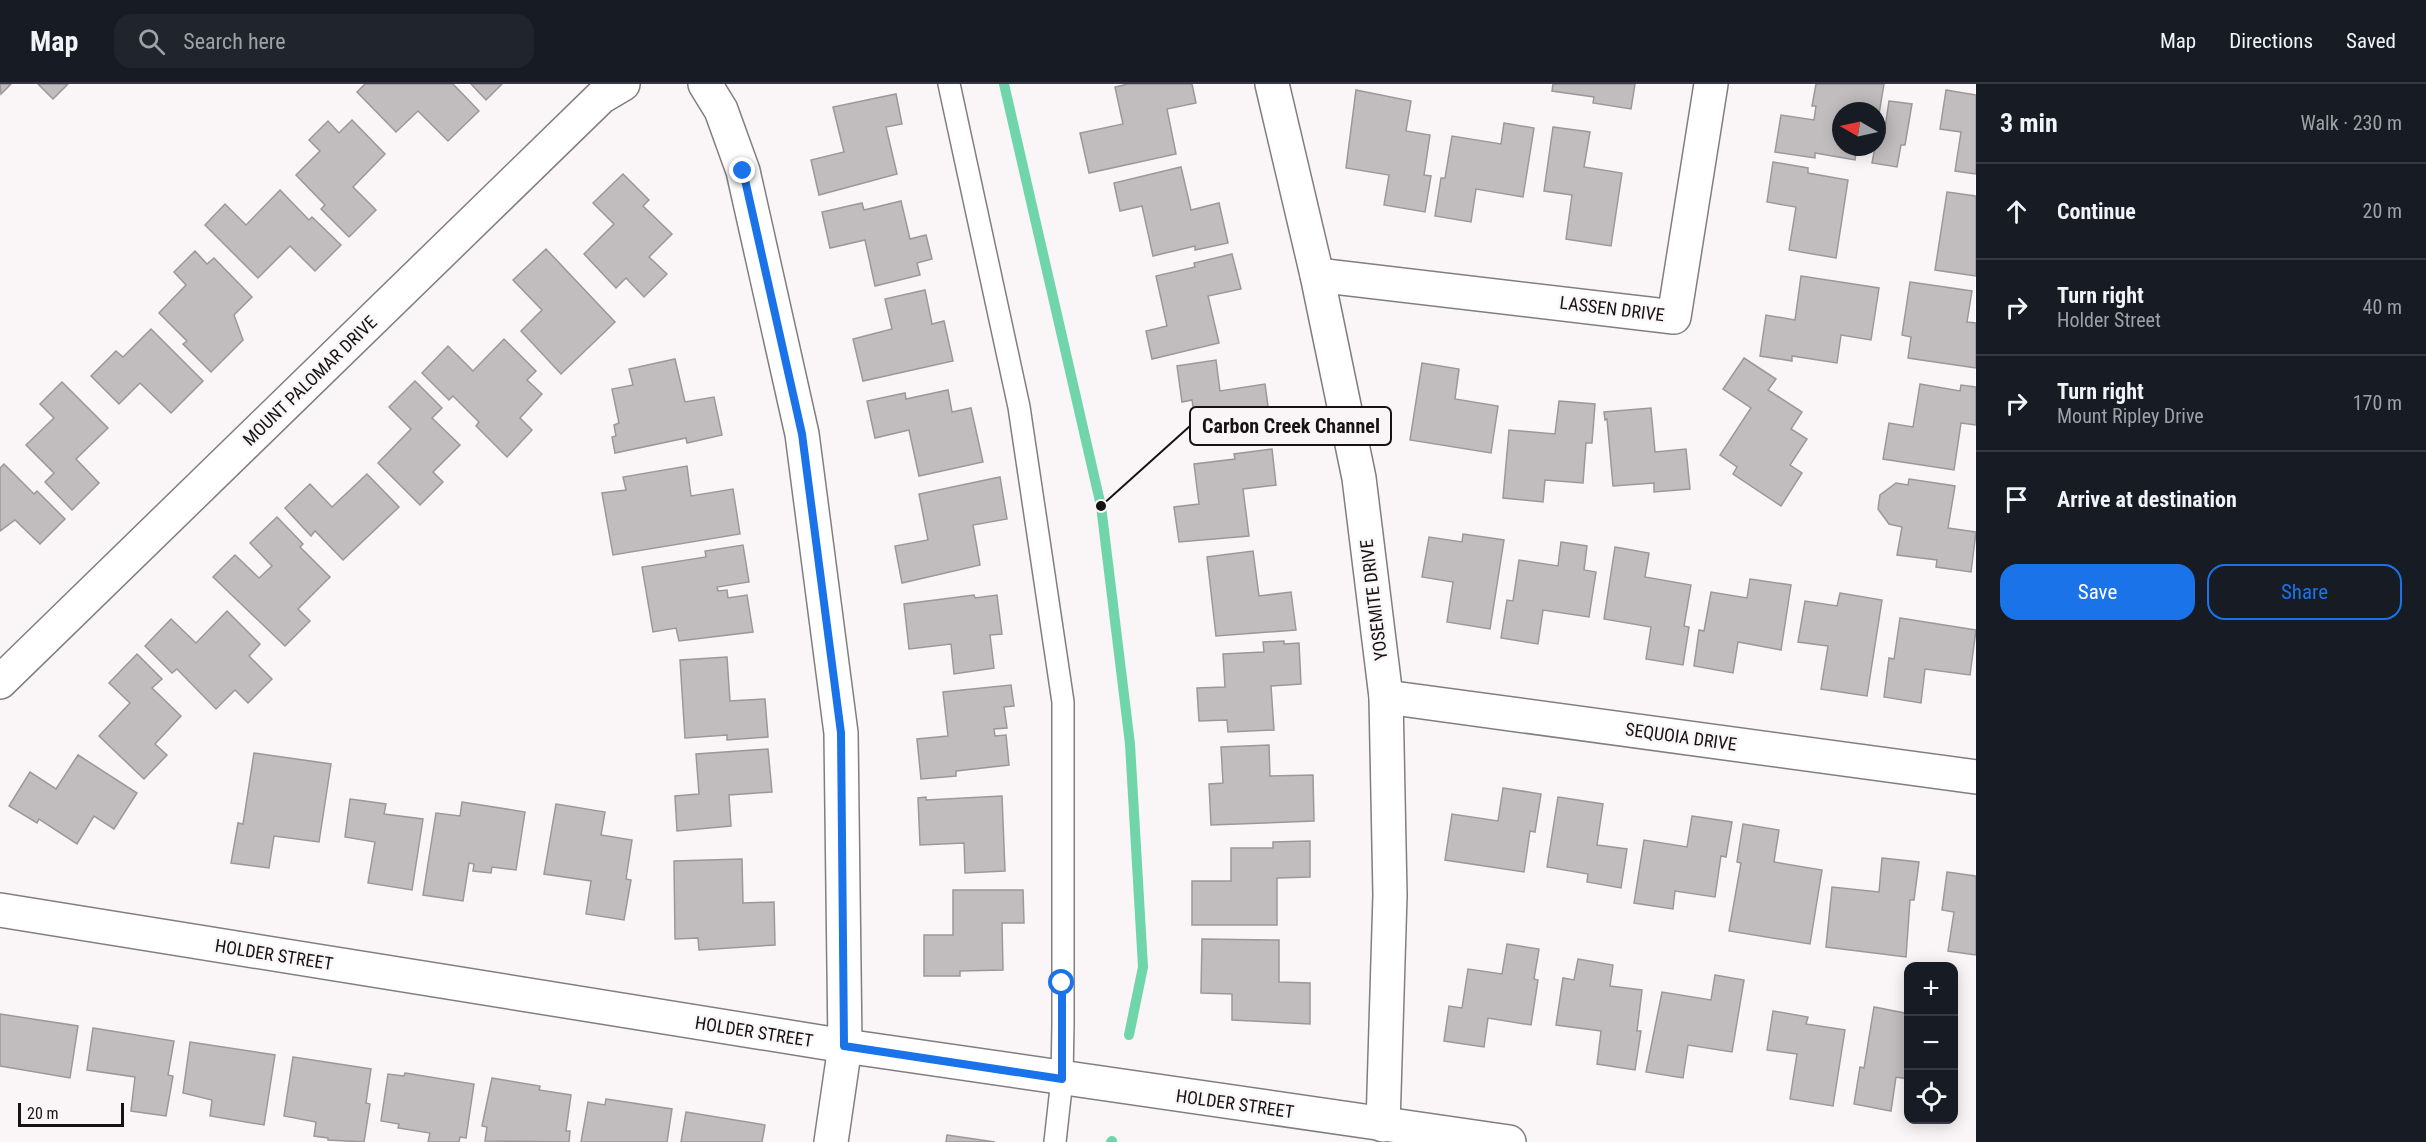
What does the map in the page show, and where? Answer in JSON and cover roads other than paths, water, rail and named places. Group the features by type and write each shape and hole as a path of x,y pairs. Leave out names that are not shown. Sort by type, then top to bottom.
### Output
{"street":[{"name":"MOUNT PALOMAR DRIVE","path":"0,682 593,105 623,84"},
{"path":"705,84 721,110 743,171 802,434 841,733 844,1046 831,1142"},
{"name":"YOSEMITE DRIVE","path":"1272,84 1317,274 1359,478 1386,697 1390,895 1383,1125"},
{"name":"LASSEN DRIVE","path":"1317,274 1674,317 1711,84"},
{"name":"SEQUOIA DRIVE","path":"1386,697 1976,777"},
{"name":"HOLDER STREET","path":"0,910 844,1046 1509,1142"}],"lane":[{"path":"949,84 1019,407 1063,702 1062,1079 1056,1142"}],"waterway":[{"path":"1004,84 1101,506 1130,744 1143,967 1129,1035"}],"place":[{"name":"Carbon Creek Channel","path":"1101,506"}]}
